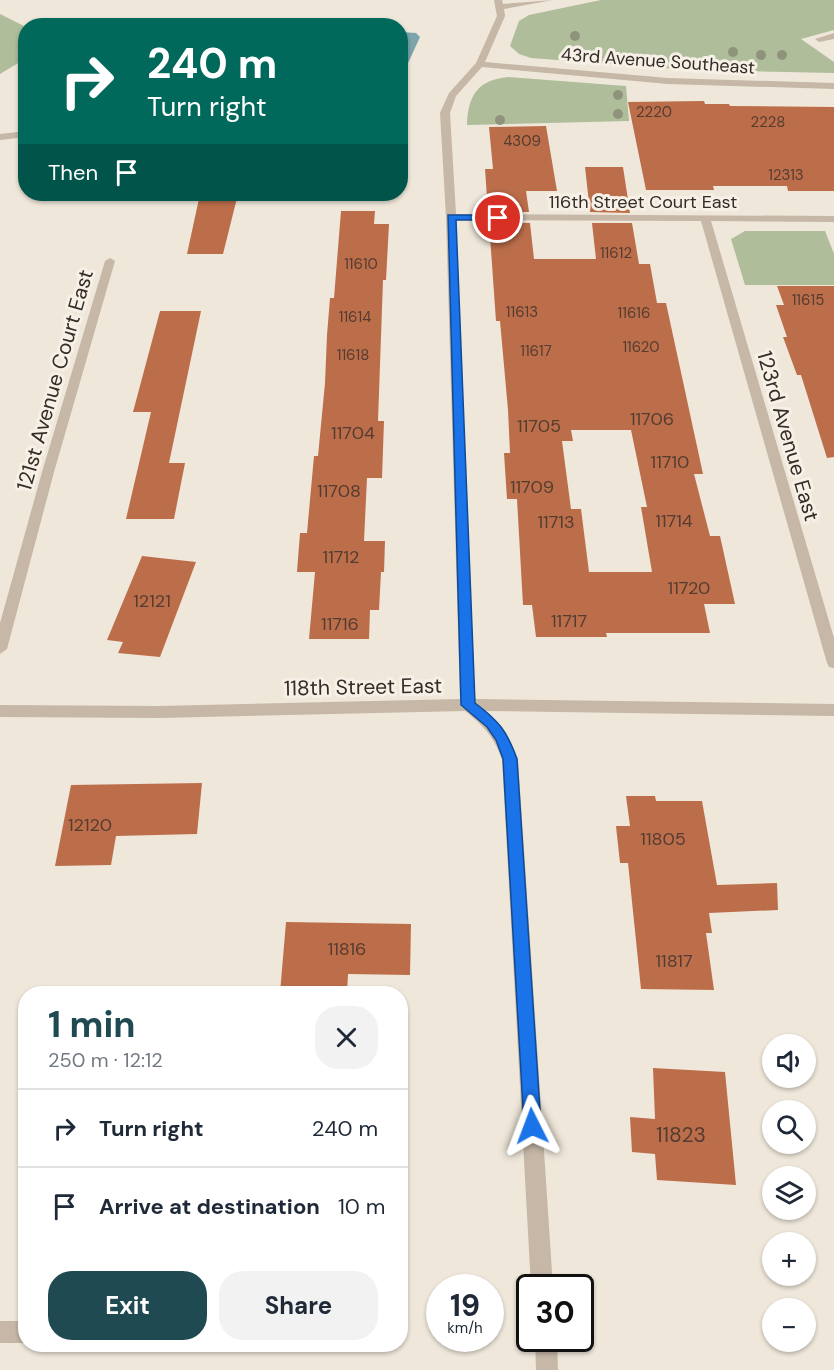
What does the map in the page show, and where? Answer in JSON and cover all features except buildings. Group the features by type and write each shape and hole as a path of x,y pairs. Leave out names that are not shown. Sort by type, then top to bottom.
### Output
{"street":[{"path":"541,1274 510,759 503,739 492,723 468,705 452,217 445,129 447,103 480,64 498,23 499,4 549,0"},
{"path":"819,39 834,36"},
{"name":"43rd Avenue Southeast","path":"480,64 668,81 834,86"},
{"path":"0,137 18,135"},
{"name":"116th Street Court East","path":"452,217 834,219"},
{"name":"123rd Avenue East","path":"705,219 834,663"},
{"name":"121st Avenue Court East","path":"0,648 48,472 110,261"},
{"name":"118th Street East","path":"0,711 159,712 468,705 834,711"},
{"path":"0,1332 18,1332"},
{"path":"547,1352 548,1370"}],"green space":[{"path":"601,0 834,0 834,30 801,39 834,62 834,73 689,70 531,58 519,54 510,46 519,21 529,15"},
{"path":"0,14 18,23 18,63 0,74"},
{"path":"508,77 626,86 629,121 467,125 470,105 477,91 489,82"},
{"path":"745,231 825,231 834,254 834,285 745,285 731,239"}],"water":[{"path":"408,32 416,33 420,37 408,63"}],"route":[{"path":"498,218 452,217 468,705 492,723 503,739 510,759 532,1126"}]}
